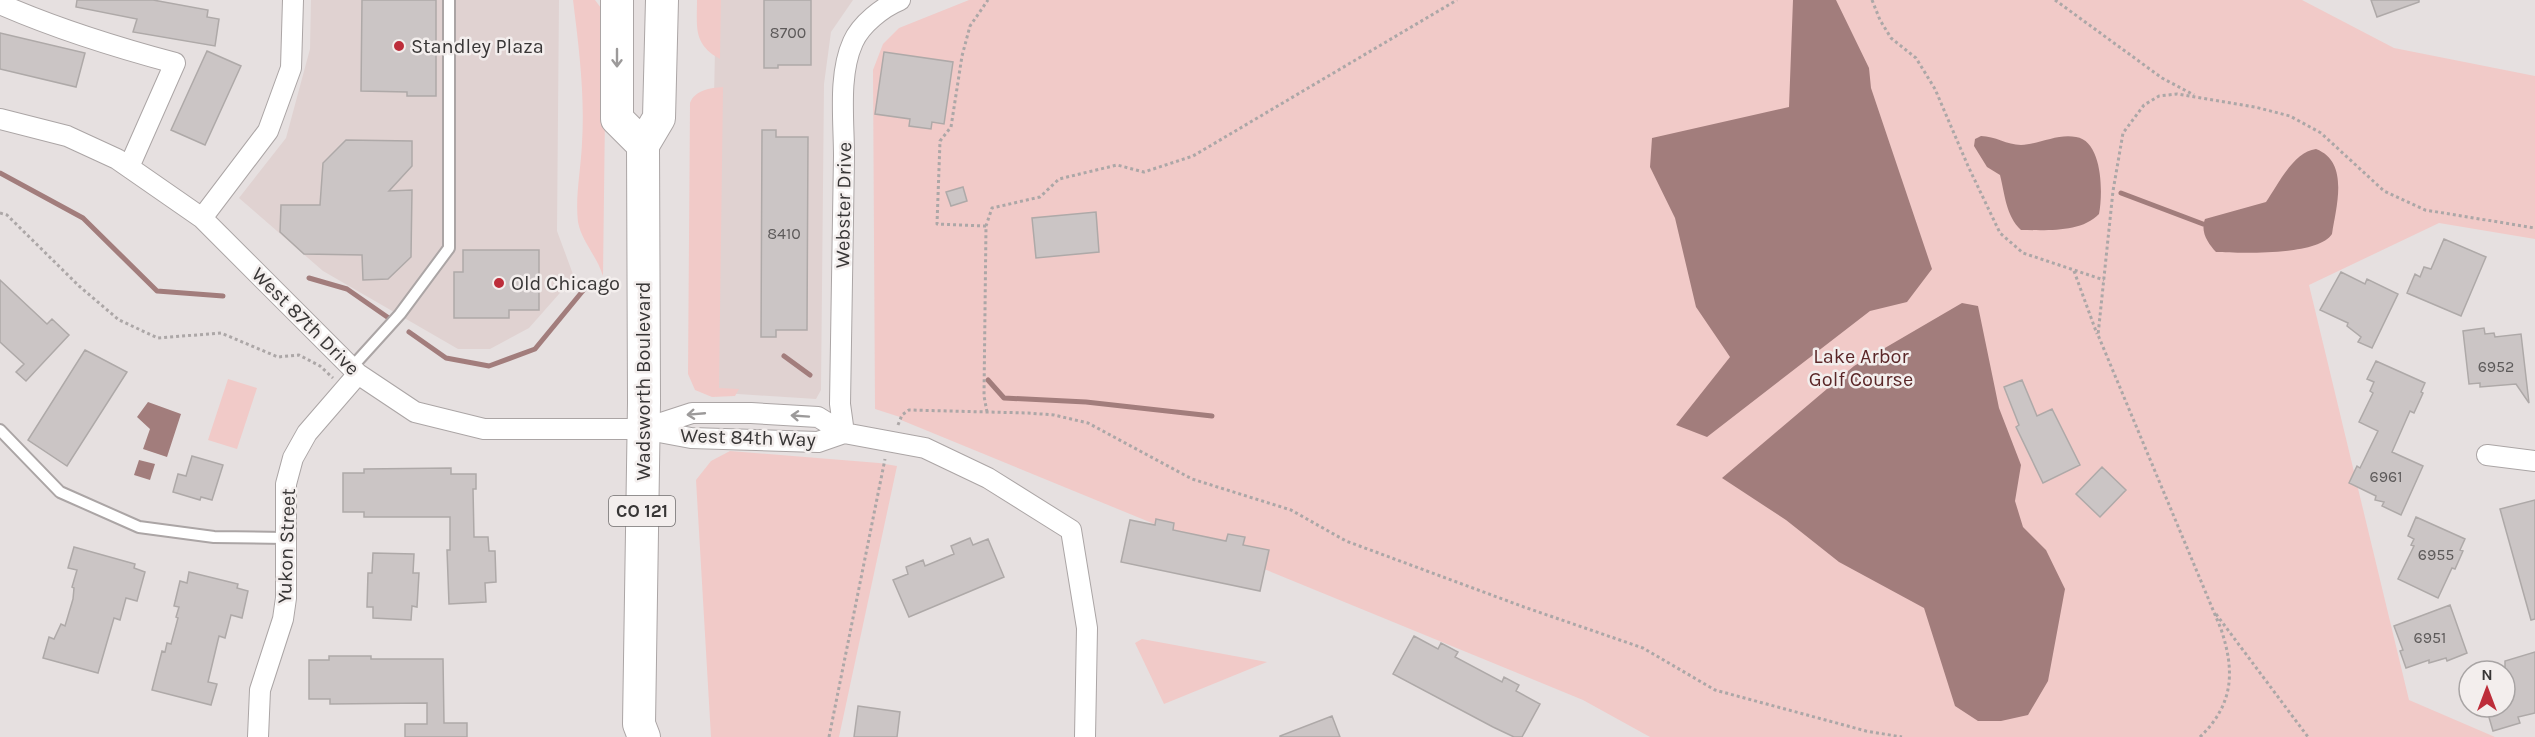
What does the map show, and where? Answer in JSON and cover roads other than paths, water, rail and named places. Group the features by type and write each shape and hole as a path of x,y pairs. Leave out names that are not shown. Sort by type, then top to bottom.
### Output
{"main road":[{"path":"617,0 617,119 643,145 659,118 662,0"},
{"name":"Wadsworth Boulevard","path":"638,733 643,429 643,145"}],"street":[{"path":"202,218 268,131 291,68 293,0"},
{"name":"Webster Drive","path":"844,433 840,404 847,60 854,40 865,26 888,5 900,0"},
{"path":"0,4 41,22 110,46 175,63 129,167"},
{"name":"West 87th Drive","path":"0,119 67,136 117,159 202,218 355,371 415,412 484,429 643,429"},
{"name":"Yukon Street","path":"258,737 260,690 283,619 286,598 286,484 293,458 307,433 345,390 355,371"},
{"name":"West 84th Way","path":"643,429 691,438 818,442 844,433 925,448 988,478 1071,530 1087,628 1085,737"},
{"path":"2487,455 2535,461"}],"lane":[{"path":"355,371 448,248 449,0"},
{"path":"0,430 60,492 139,526 214,537 285,538"}],"waterway":[{"path":"0,173 83,218 157,291 223,296"},
{"path":"2121,193 2203,224"},
{"path":"309,278 347,289 393,321"},
{"path":"409,332 446,358 489,366 535,349 586,287 600,285"},
{"path":"784,356 810,375"},
{"path":"988,380 1004,398 1086,402 1212,416"}],"place":[{"name":"Standley Plaza","path":"399,46"},
{"name":"Old Chicago","path":"499,283"}],"park label":[{"name":"Lake Arbor Golf Course","path":"1861,368"}]}
